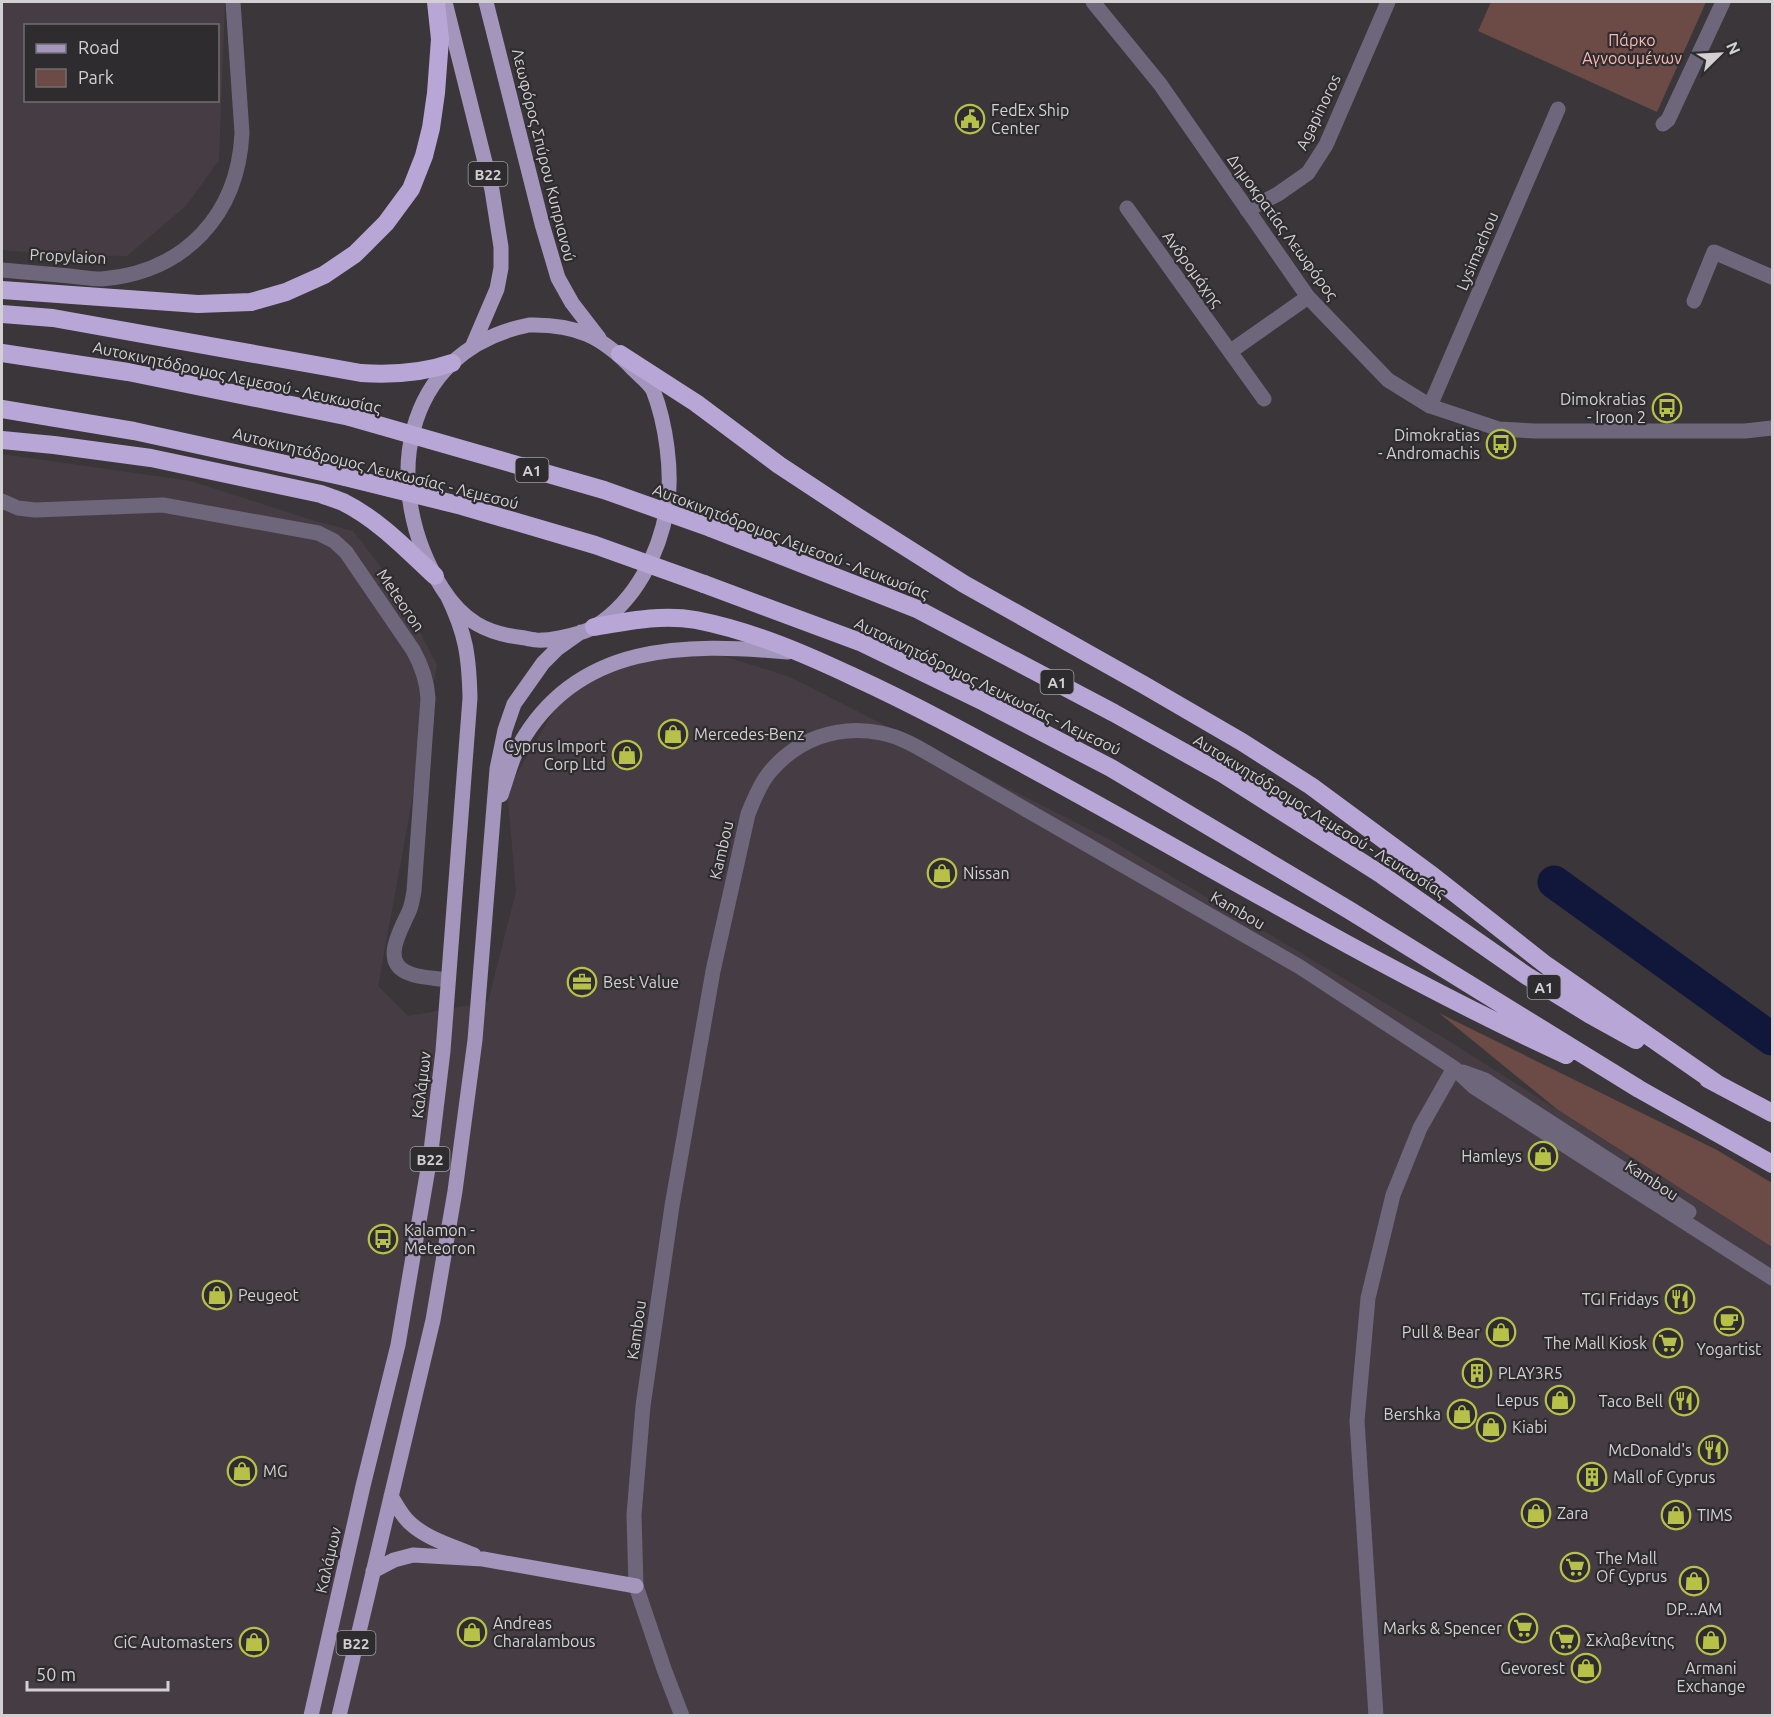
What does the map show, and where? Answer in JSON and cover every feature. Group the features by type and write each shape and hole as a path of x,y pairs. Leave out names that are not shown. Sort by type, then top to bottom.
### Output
{"highway":[{"path":"2,290 198,304 251,302 286,292 324,275 355,254 386,224 411,189 424,156 436,93 440,39 436,2"},
{"path":"2,314 53,318 361,373 400,374 452,363"},
{"name":"Αυτοκινητόδρομος Λεμεσού - Λευκωσίας","path":"2,353 128,372 350,417 604,490 711,528 917,609 1114,713 1223,774 1382,875 1527,976 1589,1014 1773,1113"},
{"path":"620,354 696,403 779,465 867,524 964,584 1242,742 1311,786 1433,876 1546,965 1716,1083"},
{"name":"Αυτοκινητόδρομος Λευκωσίας - Λεμεσού","path":"2,410 134,430 345,477 462,506 595,545 860,642 984,702 1111,768 1349,910 1639,1089 1773,1164"},
{"path":"2,440 151,458 321,494 343,502 369,518 389,533 435,576"},
{"path":"588,630 670,616 750,633 803,653 910,702 1494,1022 1639,1089"}],"main road":[{"name":"B22","path":"445,2 492,190 501,247 501,268 497,289 473,345"},
{"name":"Λεωφόρος Σπύρου Κυπριανού","path":"486,2 542,224 558,278 572,303 600,341"},
{"name":"B22","path":"339,1716 433,1320 455,1191 475,1040 497,769 505,730 514,704 543,663 556,649 588,630 625,602 652,559 668,506 669,471 664,428 652,388 620,354 583,332 565,327 529,325 510,329 473,345 436,380 427,394 416,419 409,453 410,510 421,546 435,576 464,615 478,626 497,634 542,640 588,630"},
{"name":"Καλάμων","path":"310,1716 398,1345 431,1151 443,1051 470,698 467,649 460,623 447,595"},
{"path":"494,815 519,746 532,726 562,694 585,676 600,668 638,655 660,651 745,648 803,653"},
{"path":"391,1496 401,1513 424,1534 483,1559"},
{"path":"373,1571 394,1560 413,1555 483,1559 636,1586"}],"street":[{"name":"Propylaion","path":"2,270 99,279 133,274 177,253 206,230 218,216 234,183 242,149 233,2"},
{"name":"Δημοκρατίας Λεωφόρος","path":"1093,2 1160,84 1308,297 1388,380 1430,406 1499,429 1534,432 1744,431 1773,428"},
{"name":"Agapinoros","path":"1247,210 1293,184 1308,172 1326,145 1388,2"},
{"path":"1663,124 1668,120 1723,2"},
{"name":"Lysimachou","path":"1430,406 1558,109"},
{"name":"Ανδρομάχης","path":"1126,208 1264,399"},
{"path":"1694,302 1714,252 1773,277"},
{"path":"1231,351 1308,297"},
{"name":"Meteoron","path":"2,501 25,509 152,504 175,506 318,533 334,541 346,552 413,650 422,665 426,680 429,698 414,891 411,906 395,943 394,957 406,972 413,975 448,980"},
{"name":"Kambou","path":"682,1716 636,1586 634,1515 643,1406 672,1206 712,971 748,814 756,793 768,774 796,748 812,739 828,733 848,730 883,733 903,740 1300,967 1454,1068 1474,1087 1773,1278"},
{"path":"1376,1716 1358,1421 1368,1298 1393,1195 1420,1128 1454,1068"},
{"name":"Kambou","path":"1454,1068 1485,1080 1773,1267"}],"shaded area":[{"path":"2,2 225,2 219,160 186,206 127,256 55,255 2,250"},
{"path":"2,454 191,481 353,531 395,585 437,665 378,986 408,1016 488,1002 516,891 507,790 568,687 683,643 790,677 1110,840 1449,1041 1772,1247 1772,1715 2,1716"}],"green space":[{"name":"Πάρκο Αγνοουμένων","path":"1491,2 1706,2 1657,112 1478,31"},
{"path":"1439,1013 1717,1150 1772,1183 1772,1247 1558,1110"}],"waterway":[{"path":"1554,882 1772,1039"}],"place":[{"name":"FedEx Ship Center","path":"970,119"},
{"name":"Dimokratias - Iroon 2","path":"1667,408"},
{"name":"Dimokratias - Andromachis","path":"1501,444"},
{"name":"Mercedes-Benz","path":"673,734"},
{"name":"Cyprus Import Corp Ltd","path":"627,755"},
{"name":"Nissan","path":"942,873"},
{"name":"Best Value","path":"582,982"},
{"name":"Hamleys","path":"1543,1156"},
{"name":"Kalamon - Meteoron","path":"383,1239"},
{"name":"Peugeot","path":"217,1295"},
{"name":"TGI Fridays","path":"1680,1299"},
{"name":"Yogartist","path":"1729,1321"},
{"name":"Pull & Bear","path":"1501,1332"},
{"name":"The Mall Kiosk","path":"1668,1343"},
{"name":"PLAY3R5","path":"1477,1373"},
{"name":"Lepus","path":"1560,1400"},
{"name":"Taco Bell","path":"1684,1401"},
{"name":"Bershka","path":"1462,1414"},
{"name":"Kiabi","path":"1491,1427"},
{"name":"McDonald's","path":"1713,1450"},
{"name":"MG","path":"242,1471"},
{"name":"Mall of Cyprus","path":"1592,1477"},
{"name":"Zara","path":"1536,1513"},
{"name":"TIMS","path":"1676,1515"},
{"name":"The Mall Of Cyprus","path":"1575,1567"},
{"name":"DP...AM","path":"1694,1581"},
{"name":"Marks & Spencer","path":"1523,1628"},
{"name":"Andreas Charalambous","path":"472,1632"},
{"name":"Σκλαβενίτης","path":"1565,1640"},
{"name":"Armani Exchange","path":"1711,1640"},
{"name":"CiC Automasters","path":"254,1642"},
{"name":"Gevorest","path":"1586,1668"}]}
